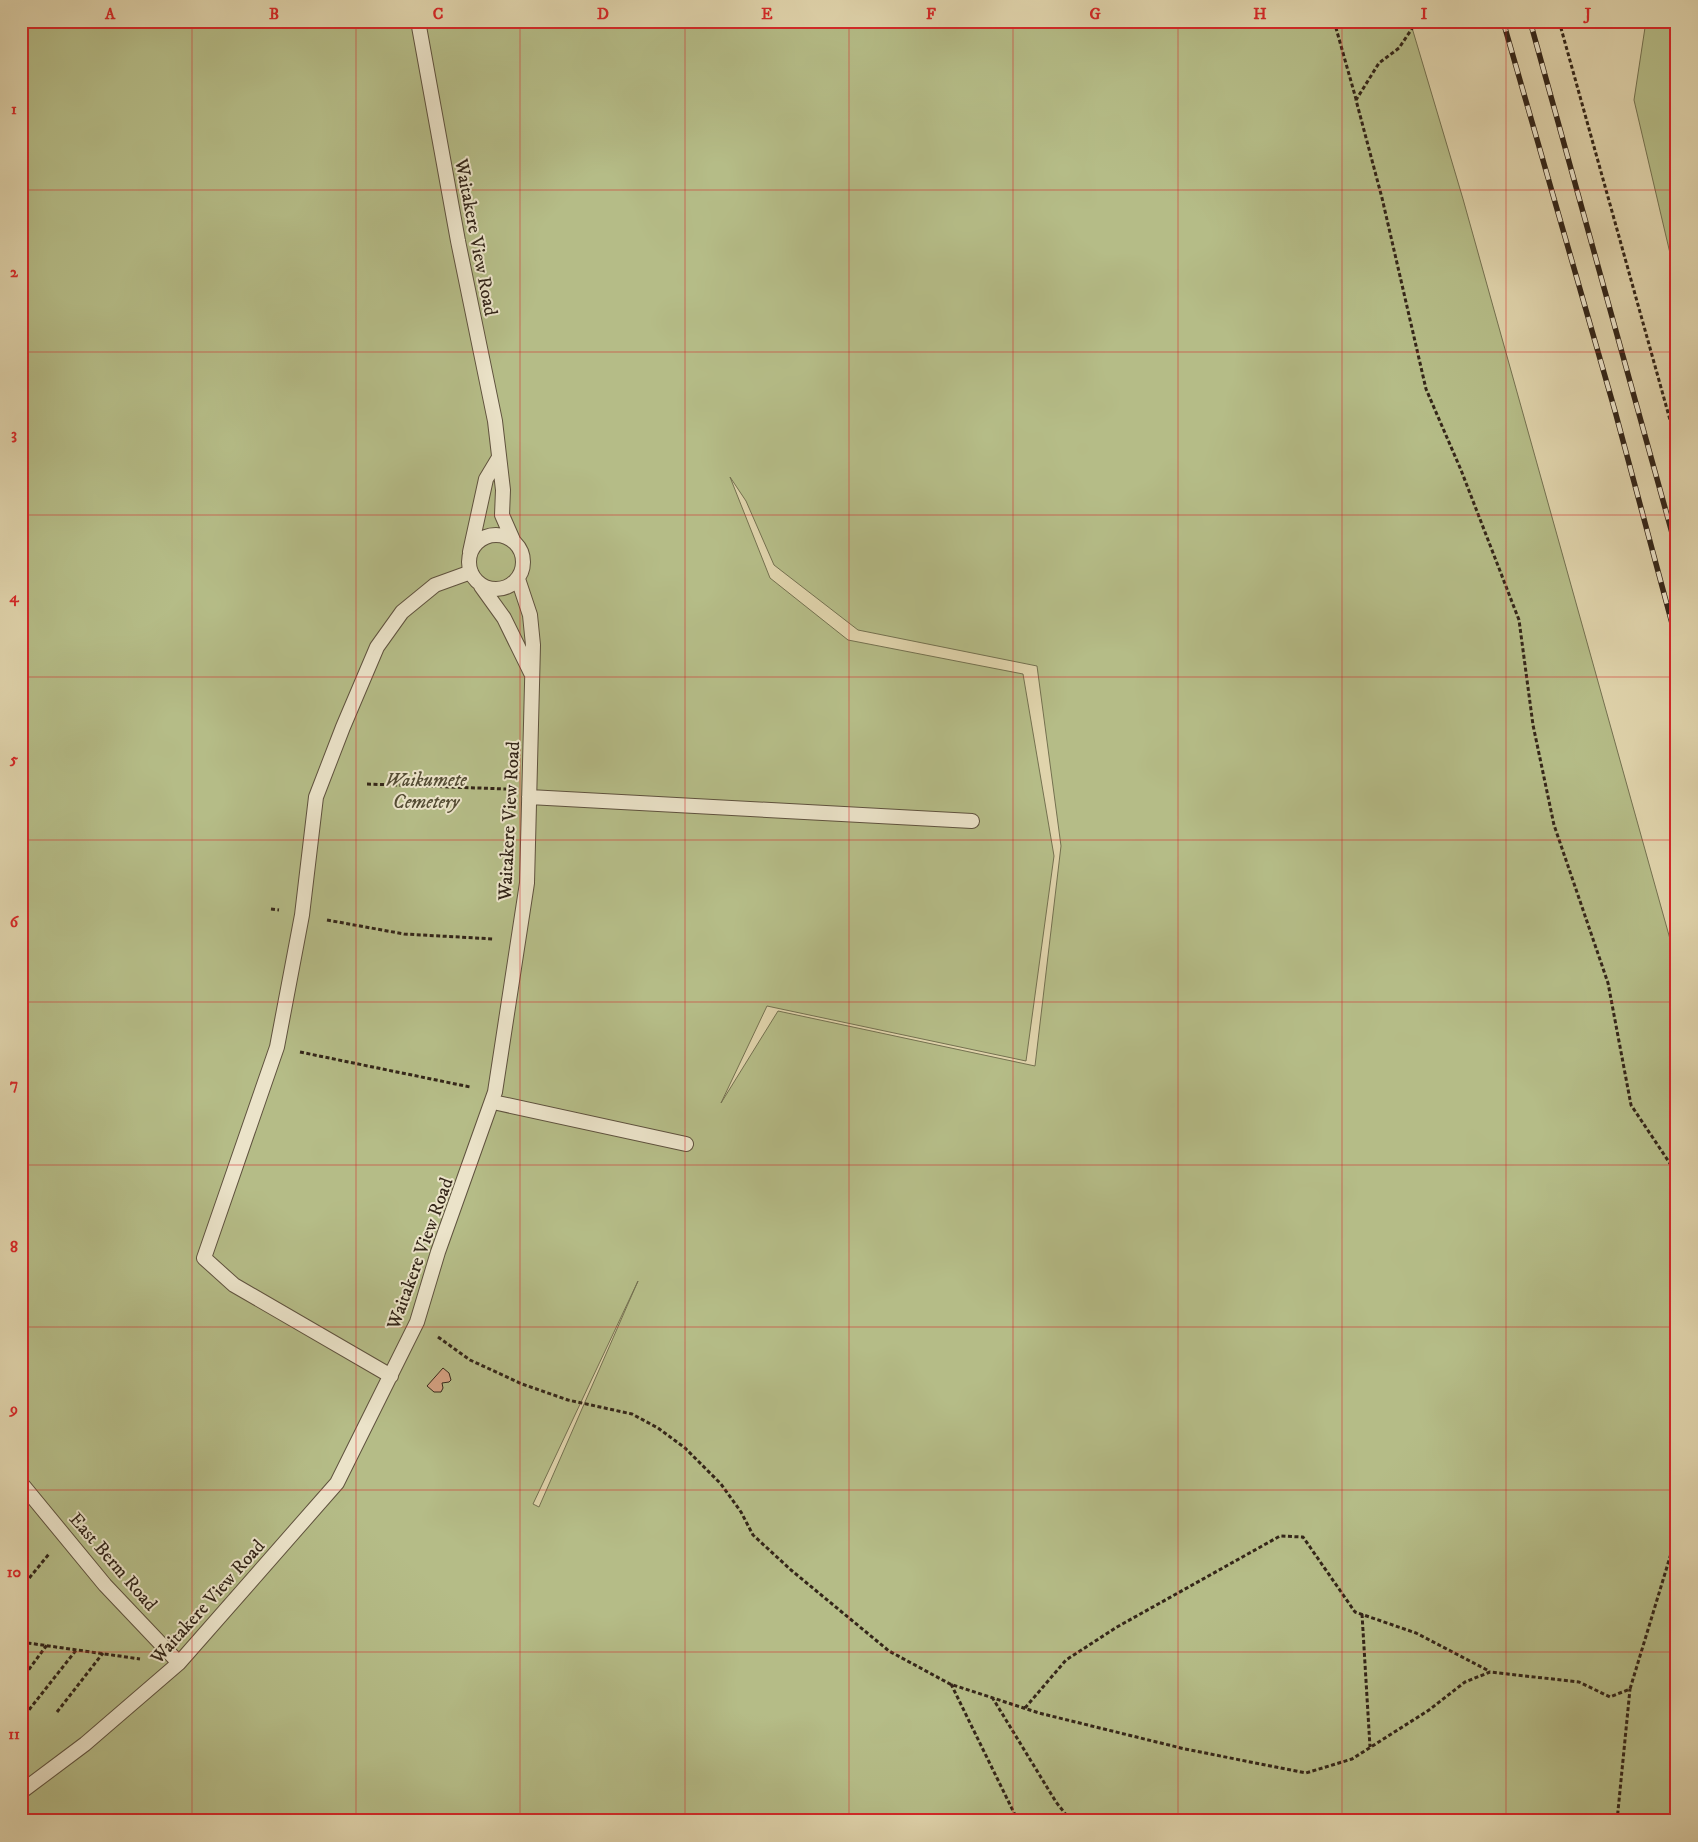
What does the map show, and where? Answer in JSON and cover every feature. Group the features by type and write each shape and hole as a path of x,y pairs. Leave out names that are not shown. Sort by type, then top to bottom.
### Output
{"lane":[{"name":"Waitakere View Road","path":"418,21 458,241 495,420 503,490 502,515 513,540"},
{"path":"498,459 486,479 469,558 470,572 504,618 532,673"},
{"path":"469,558 474,545 486,536 500,534 513,540 522,552 524,566 518,579 507,588 492,590 479,584"},
{"path":"391,1376 234,1285 204,1258 277,1047 302,915 316,796 377,647 402,612 435,585 470,572"},
{"name":"Waitakere View Road","path":"21,1792 85,1744 179,1663 337,1483 417,1322 438,1252 493,1102 527,883 533,645 530,615 518,579"},
{"path":"529,797 972,821"},
{"path":"493,1102 686,1144"},
{"name":"East Berm Road","path":"21,1483 105,1585 179,1663"}],"path":[{"path":"1334,21 1382,198 1426,389 1461,470 1519,620 1533,725 1554,825 1608,983 1631,1105 1677,1174"},
{"path":"1356,100 1379,63 1399,48 1417,21"},
{"path":"1559,21 1677,445"},
{"path":"367,784 511,789"},
{"path":"324,920 404,934 498,939"},
{"path":"294,1051 480,1089"},
{"path":"417,1322 470,1360 522,1384 568,1400 632,1414 658,1428 685,1448 722,1484 741,1512 753,1535 790,1570 889,1651 950,1684 1025,1708 1184,1749 1306,1773 1352,1759 1429,1710 1465,1682 1490,1672"},
{"path":"1617,1821 1630,1689 1674,1547 1677,1528"},
{"path":"1025,1708 1066,1660 1117,1627 1280,1536 1303,1537 1355,1612 1416,1633 1490,1672 1579,1682 1610,1697 1630,1689"},
{"path":"21,1588 55,1547"},
{"path":"1362,1614 1370,1747"},
{"path":"21,1642 103,1652 146,1660"},
{"path":"21,1680 47,1645"},
{"path":"21,1720 77,1649"},
{"path":"57,1712 103,1652"},
{"path":"950,1684 1018,1821"},
{"path":"992,1697 1056,1802 1070,1820"}],"green space":[{"name":"Waikumete Cemetery","path":"21,21 1410,21 1463,199 1677,964 1677,1821 21,1821","holes":["730,477 746,501 774,565 858,630 1037,666 1061,846 1035,1066 778,1011 721,1103 767,1006 1026,1061 1054,856 1023,674 848,640 770,578","638,1281 539,1507 533,1504"]},
{"path":"1646,21 1677,21 1677,283 1634,100"}],"building":[{"path":"443,1368 449,1373 451,1380 442,1383 443,1388 441,1392 434,1392 427,1386"}],"railway":[{"path":"1503,21 1615,411 1677,642"},
{"path":"1530,21 1677,551"}]}
